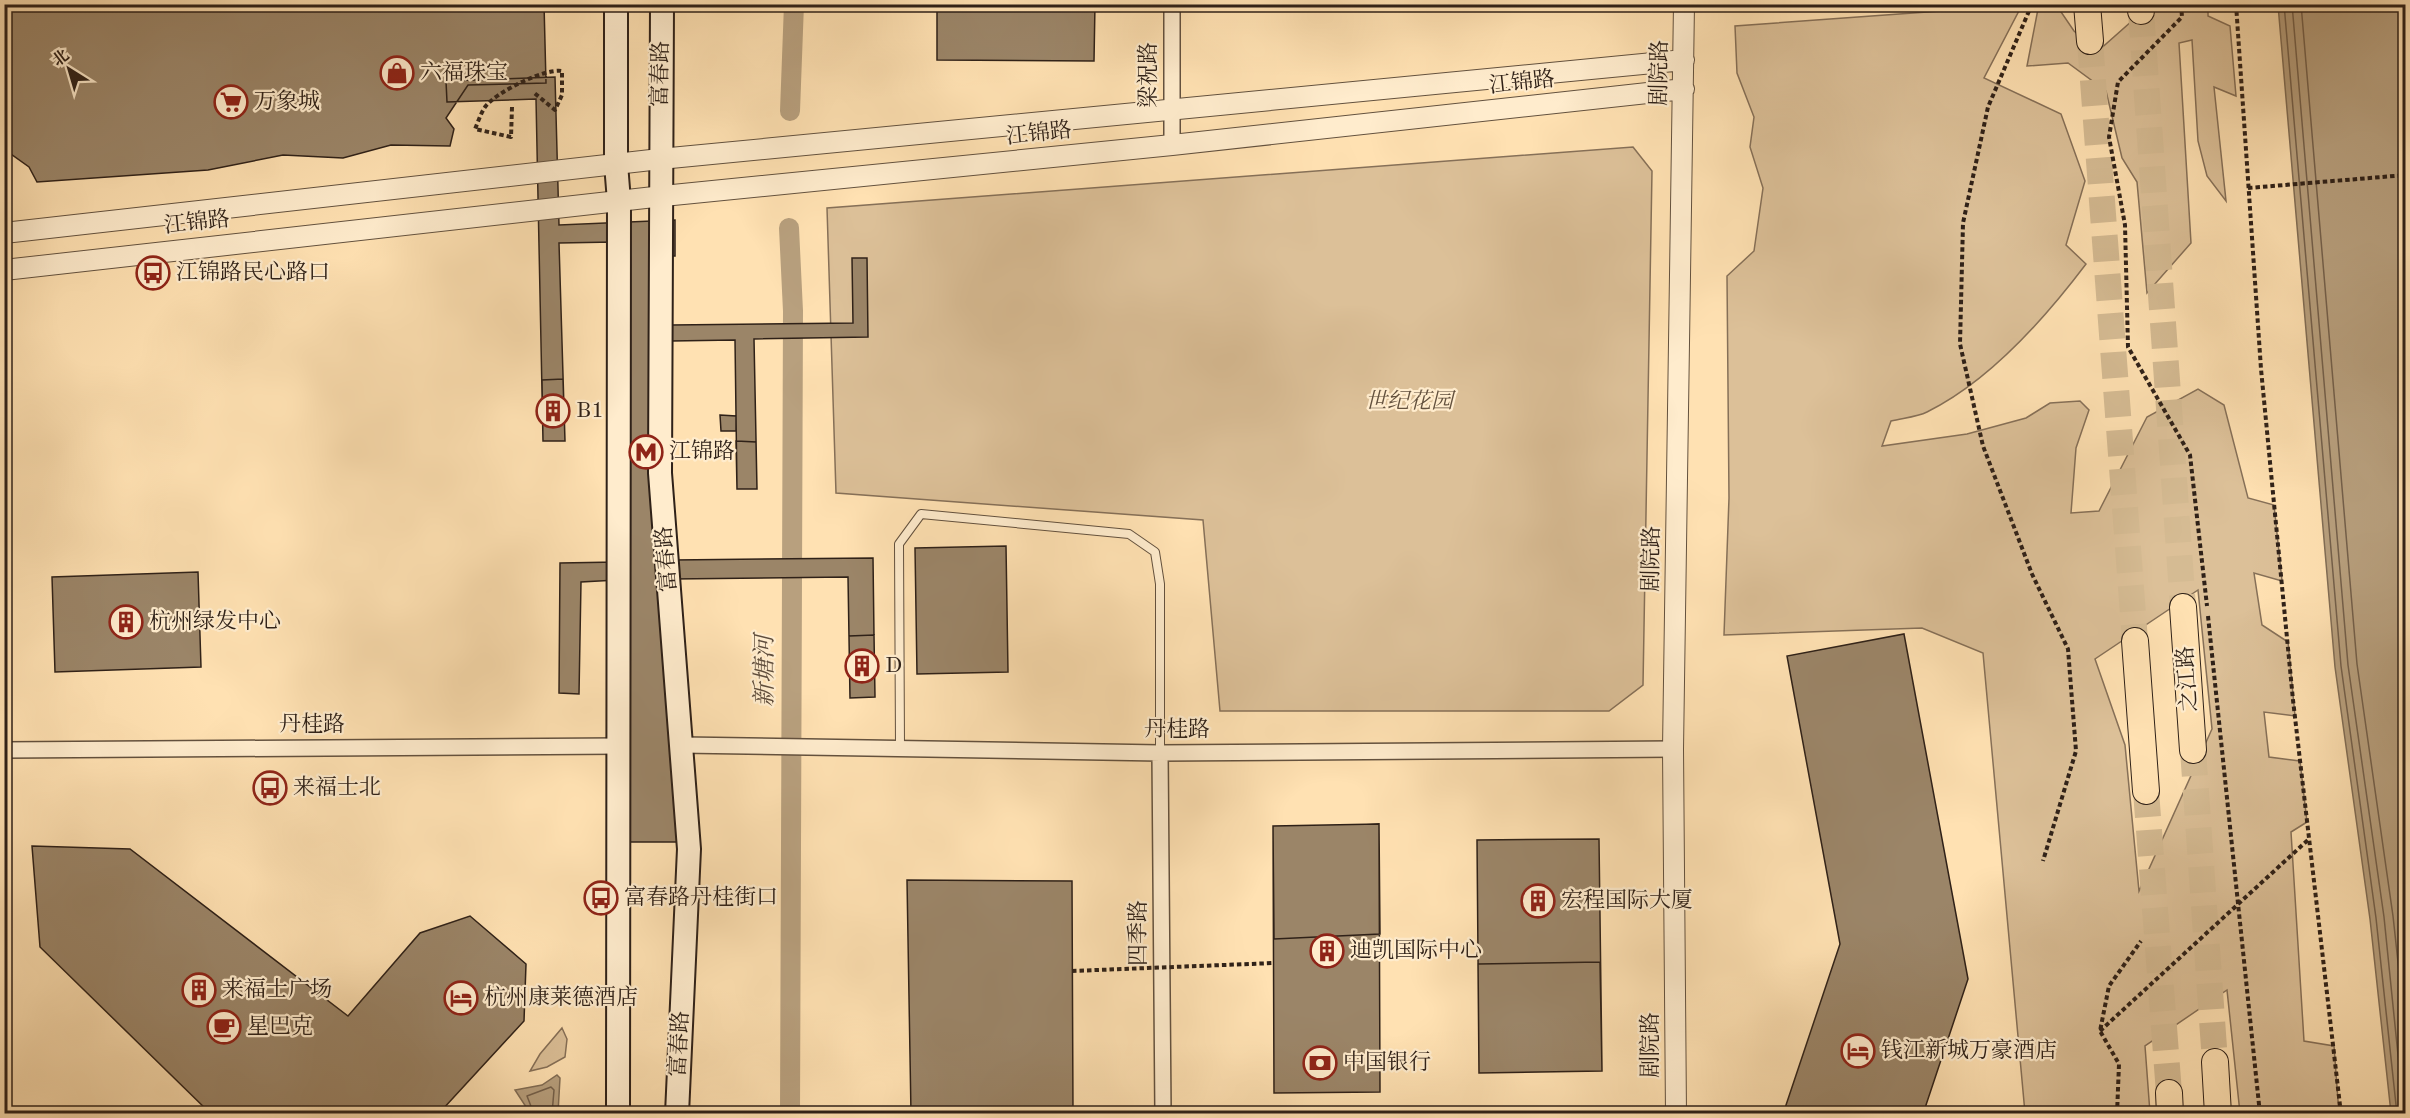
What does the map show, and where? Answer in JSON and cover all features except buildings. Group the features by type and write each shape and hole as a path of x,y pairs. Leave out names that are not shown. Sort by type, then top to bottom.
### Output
{"main road":[{"name":"富春路","path":"616,4 616,164 619,201 620,746 618,1113"},
{"name":"富春路","path":"662,4 660,159 663,196 660,473 688,849 677,1113"},
{"path":"2087,4 2090,41"},
{"name":"之江路","path":"2183,607 2193,750"},
{"path":"2135,641 2146,790"},
{"path":"2215,1062 2218,1113"}],"street":[{"name":"梁祝路","path":"1172,4 1172,145"},
{"name":"剧院路","path":"1676,1113 1672,749 1684,4"},
{"name":"江锦路","path":"4,233 660,159 1684,60"},
{"name":"江锦路","path":"4,270 663,196 1172,145 1684,89"},
{"name":"丹桂路","path":"682,745 1160,753 1672,749"},
{"name":"丹桂路","path":"4,750 620,746"},
{"name":"四季路","path":"1160,753 1163,1113"}],"lane":[{"path":"900,748 899,544 921,514 1129,534 1155,552 1160,584 1160,753"}],"path":[{"path":"2031,4 1988,107 1962,223 1960,344 1983,446 2032,574 2068,649 2076,751 2043,861"},
{"path":"2181,4 2182,17 2118,82 2109,137 2125,225 2128,347 2190,455 2260,1113"},
{"path":"2236,4 2262,380 2309,839 2341,1113"},
{"path":"512,106 511,137 475,129 485,106 506,91 554,69 562,71 562,95 555,110 533,92"},
{"path":"2248,188 2406,174"},
{"path":"2100,1031 2309,839"},
{"path":"2117,1113 2119,1064 2100,1031 2109,986 2141,941"},
{"path":"1072,971 1274,963"}],"green space":[{"path":"1996,5 2022,5 1984,78 2061,114 2085,181 2066,245 2086,264 2053,305 1994,366 1972,384 1927,412 1891,421 1882,446 1967,434 2026,418 2050,403 2080,401 2089,410 2076,448 2071,513 2099,511 2147,417 2198,389 2224,405 2248,498 2274,505 2282,581 2254,573 2262,625 2288,642 2295,716 2264,712 2269,757 2300,761 2307,822 2291,832 2304,1041 2334,1046 2339,1114 2240,1113 2227,990 2145,1046 2150,1113 2025,1113 1983,653 1922,628 1724,635 1729,498 1727,276 1754,251 1763,188 1750,147 1754,117 1737,73 1735,26 1996,7","holes":["2198,590 2212,729 2139,891 2125,745 2095,659"]},
{"path":"2032,5 2061,5 2059,9 2074,31 2098,51 2150,5 2208,5 2208,16 2230,26 2236,96 2214,87 2226,201 2207,176 2198,141 2192,40 2179,43 2191,243 2147,293 2137,182 2122,158 2106,91 2068,63 2027,66 2038,9"},
{"name":"世纪花园","path":"1633,147 1652,171 1643,685 1609,711 1220,711 1203,520 836,493 827,208"},
{"path":"562,1028 567,1039 565,1057 547,1067 530,1071 540,1054"}],"water":[{"path":"2278,5 2405,5 2405,1113 2391,1113 2370,919 2335,667"},
{"path":"557,1075 560,1078 558,1113 530,1113 515,1090 542,1085"}],"waterway":[{"name":"新塘河","path":"790,111 794,4"},
{"name":"新塘河","path":"789,228 793,311 790,1114"}],"tunnel":[{"path":"2141,11 2183,607"},
{"path":"2090,41 2135,641"},
{"path":"2193,750 2215,1062"},
{"path":"2146,791 2169,1093"}],"place":[{"name":"六福珠宝","path":"397,73"},
{"name":"万象城","path":"231,102"},
{"name":"江锦路民心路口","path":"153,273"},
{"name":"B1","path":"553,411"},
{"name":"江锦路","path":"646,452"},
{"name":"杭州绿发中心","path":"126,622"},
{"name":"D","path":"862,666"},
{"name":"来福士北","path":"270,788"},
{"name":"富春路丹桂街口","path":"601,898"},
{"name":"宏程国际大厦","path":"1538,901"},
{"name":"迪凯国际中心","path":"1327,951"},
{"name":"来福士广场","path":"199,990"},
{"name":"杭州康莱德酒店","path":"461,998"},
{"name":"星巴克","path":"224,1027"},
{"name":"钱江新城万豪酒店","path":"1858,1051"},
{"name":"中国银行","path":"1320,1063"}]}
